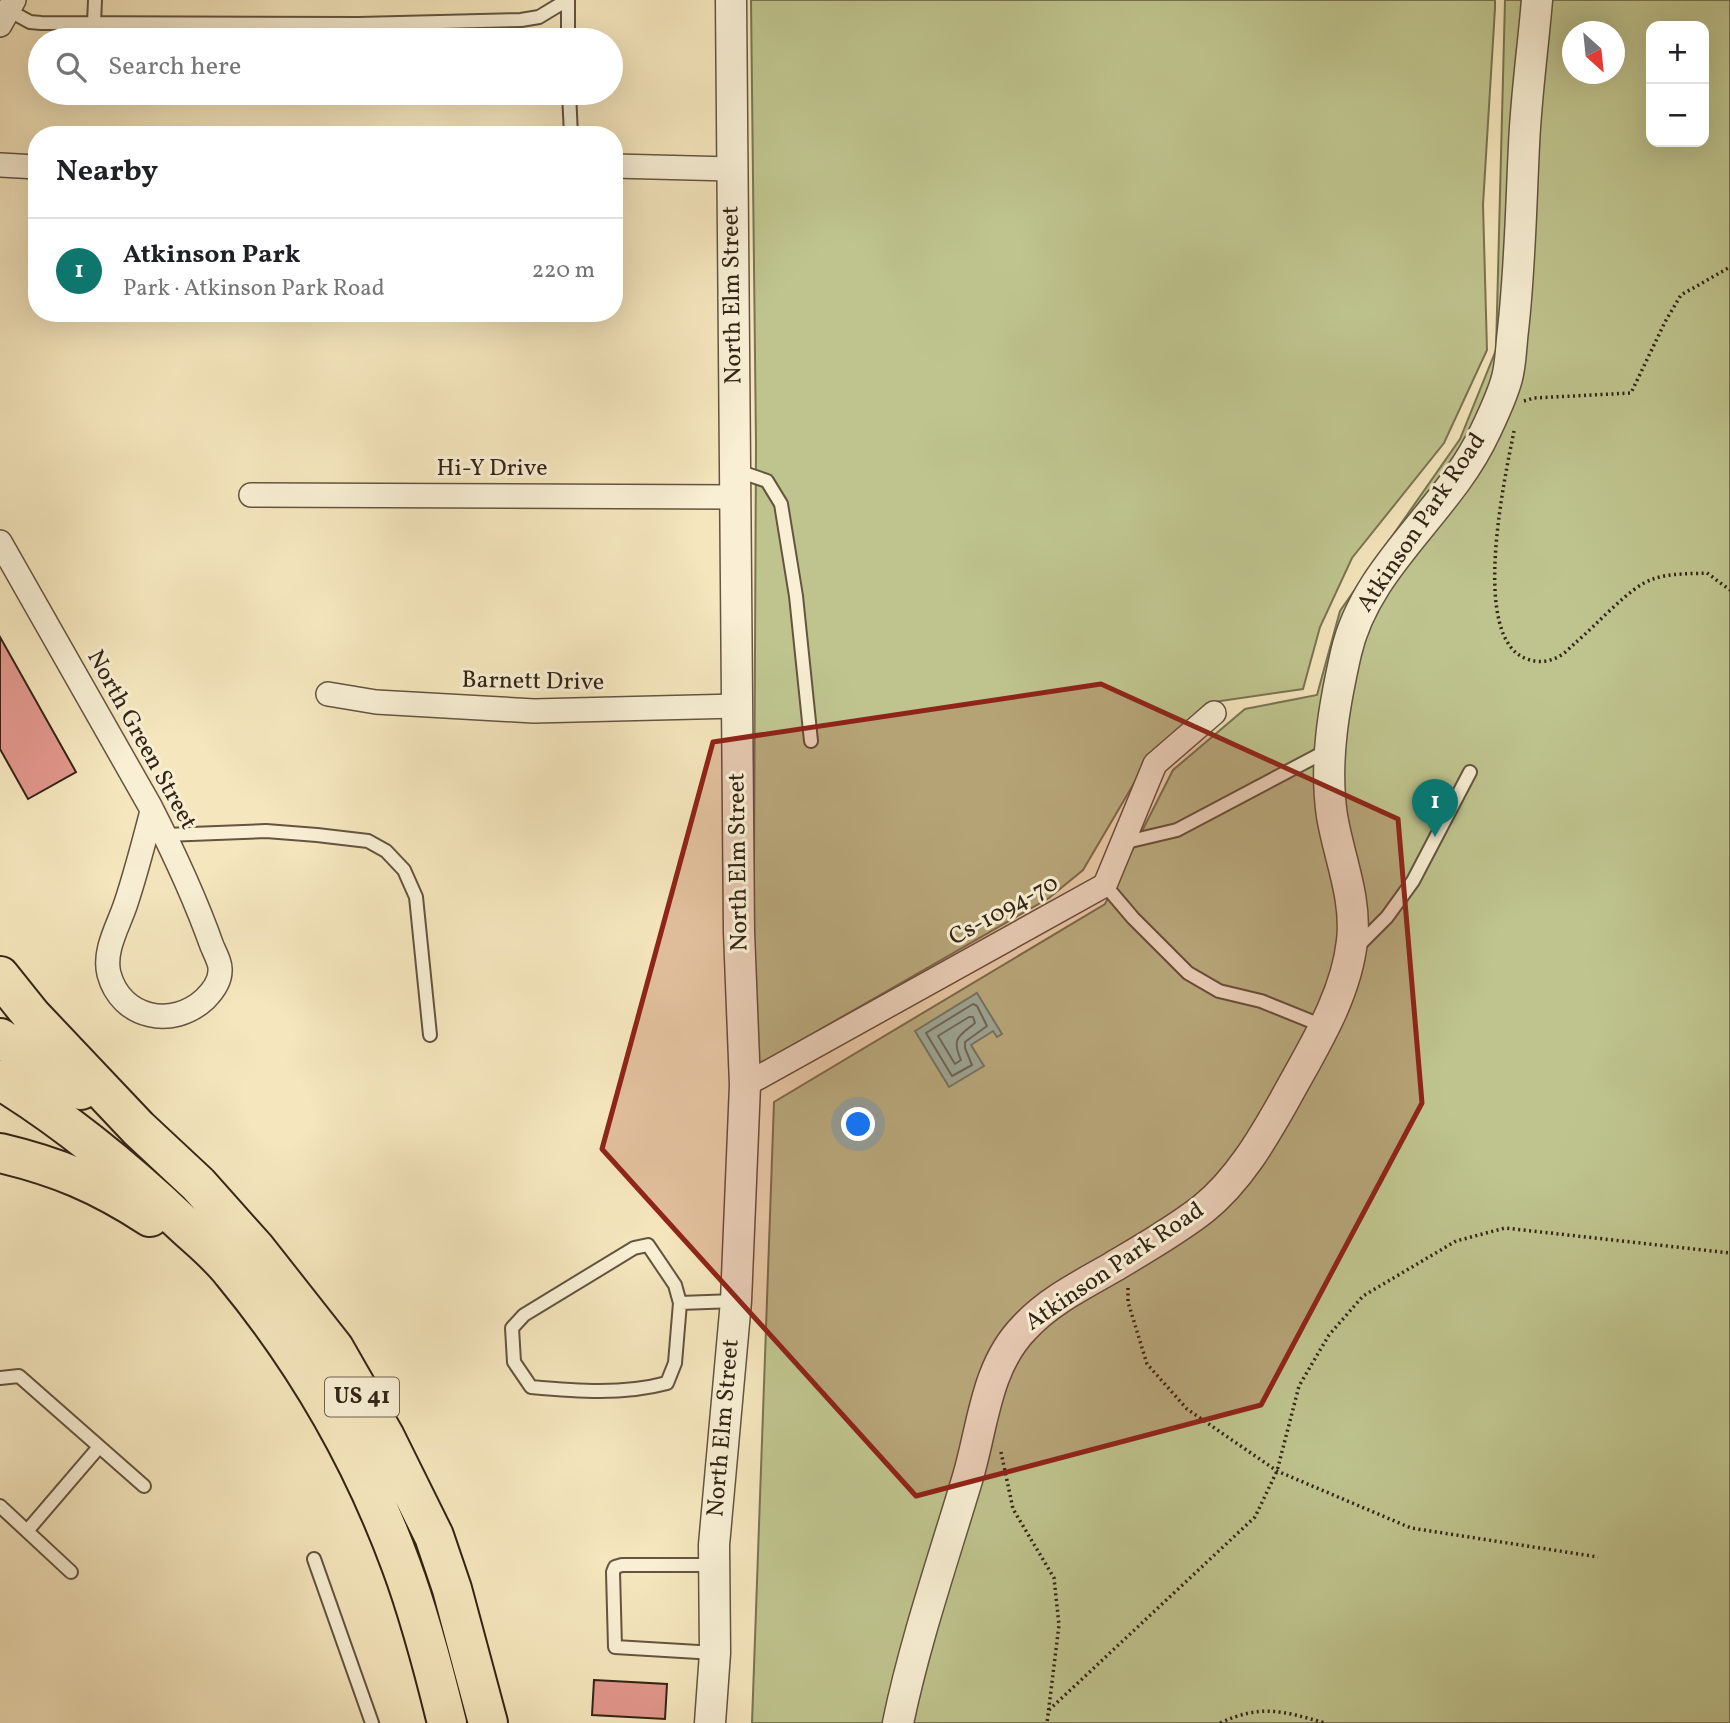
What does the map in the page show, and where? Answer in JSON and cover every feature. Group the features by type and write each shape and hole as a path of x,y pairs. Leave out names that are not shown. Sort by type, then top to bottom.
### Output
{"highway":[{"path":"0,976 32,1016 138,1128"},
{"name":"US 41","path":"0,1038 138,1128 198,1184 256,1249 334,1348 385,1437 434,1536 452,1588 488,1723"},
{"name":"US 41","path":"0,1080 80,1134 132,1176 231,1270 272,1324 345,1439 366,1482 402,1567 447,1723"},
{"path":"0,1153 75,1175 114,1194 231,1270"}],"street":[{"name":"North Elm Street","path":"710,1723 715,1653 714,1545 736,1301 745,1085 738,932 731,0"},
{"name":"Atkinson Park Road","path":"898,1723 906,1685 971,1469 992,1383 1002,1358 1017,1335 1045,1309 1169,1234 1205,1207 1236,1175 1261,1140 1337,996 1351,953 1353,916 1332,817 1328,776 1347,649 1359,612 1378,579 1442,500 1468,463 1483,437 1508,374 1517,299 1524,137 1537,0"},
{"path":"623,166 731,169"},
{"name":"Hi-Y Drive","path":"251,495 734,483"},
{"name":"North Green Street","path":"0,542 152,811 204,923 221,971 214,990 198,1005 181,1015 156,1018 134,1010 118,995 108,972 109,948 126,903 152,811"},
{"name":"Barnett Drive","path":"328,694 376,702 534,711 737,706"},
{"path":"1105,885 1155,764 1214,713"},
{"name":"Cs-1094-70","path":"745,1085 1105,885"}],"lane":[{"path":"94,23 95,0"},
{"path":"7,12 30,22 359,24 521,20 540,17 568,0"},
{"path":"568,0 568,28"},
{"path":"570,105 571,126"},
{"path":"734,483 767,481 781,504 796,596 811,741"},
{"path":"1122,843 1177,830 1330,749"},
{"path":"1351,953 1387,917 1413,881 1470,772"},
{"path":"164,835 266,831 368,841 386,851 404,870 415,898 430,1035"},
{"path":"1105,885 1133,918 1188,973 1219,991 1261,1002 1323,1026"},
{"path":"648,1245 675,1285 680,1303 675,1363 667,1383 640,1390 559,1390 531,1387 514,1362 512,1328 524,1315 634,1248 648,1245"},
{"path":"680,1303 736,1301"},
{"path":"0,1378 19,1376 144,1486"},
{"path":"27,1531 99,1447"},
{"path":"0,1506 71,1572"},
{"path":"314,1559 372,1723"},
{"path":"714,1565 615,1567 613,1596 615,1647 715,1653"}],"path":[{"path":"1521,408 1525,401 1534,398 1631,393 1681,295 1730,267"},
{"path":"1515,429 1499,509 1494,583 1499,622 1517,656 1538,663 1559,657 1629,595 1653,579 1707,573 1730,590"},
{"path":"1049,1710 1255,1517 1277,1471 1299,1386 1329,1335 1363,1296 1456,1241 1505,1228 1730,1253"},
{"path":"1129,1257 1128,1302 1147,1364 1186,1409 1277,1471 1411,1528 1598,1558"},
{"path":"1000,1451 1013,1509 1054,1578 1059,1625 1047,1723"},
{"path":"1220,1723 1253,1711 1293,1714 1325,1723"}],"highlighted area":[{"path":"1101,684 1398,819 1422,1103 1261,1405 916,1496 602,1149 713,742"}],"shaded area":[{"path":"751,0 1495,0 1483,205 1487,350 1444,443 1352,558 1320,627 1303,689 1207,703 1150,756 1083,870 1049,898 753,1068 756,444"},
{"path":"1505,0 1730,0 1730,1723 752,1723 774,1102 1105,904 1173,770 1245,709 1317,695 1340,611 1460,439 1496,350"}],"water":[{"path":"977,993 1002,1034 997,1037 993,1031 971,1045 984,1066 949,1087 915,1031"}],"building":[{"path":"0,637 76,772 28,799 0,749"},
{"path":"594,1680 667,1684 665,1719 592,1715"}],"place":[{"name":"Atkinson Park","path":"1435,837"}]}
